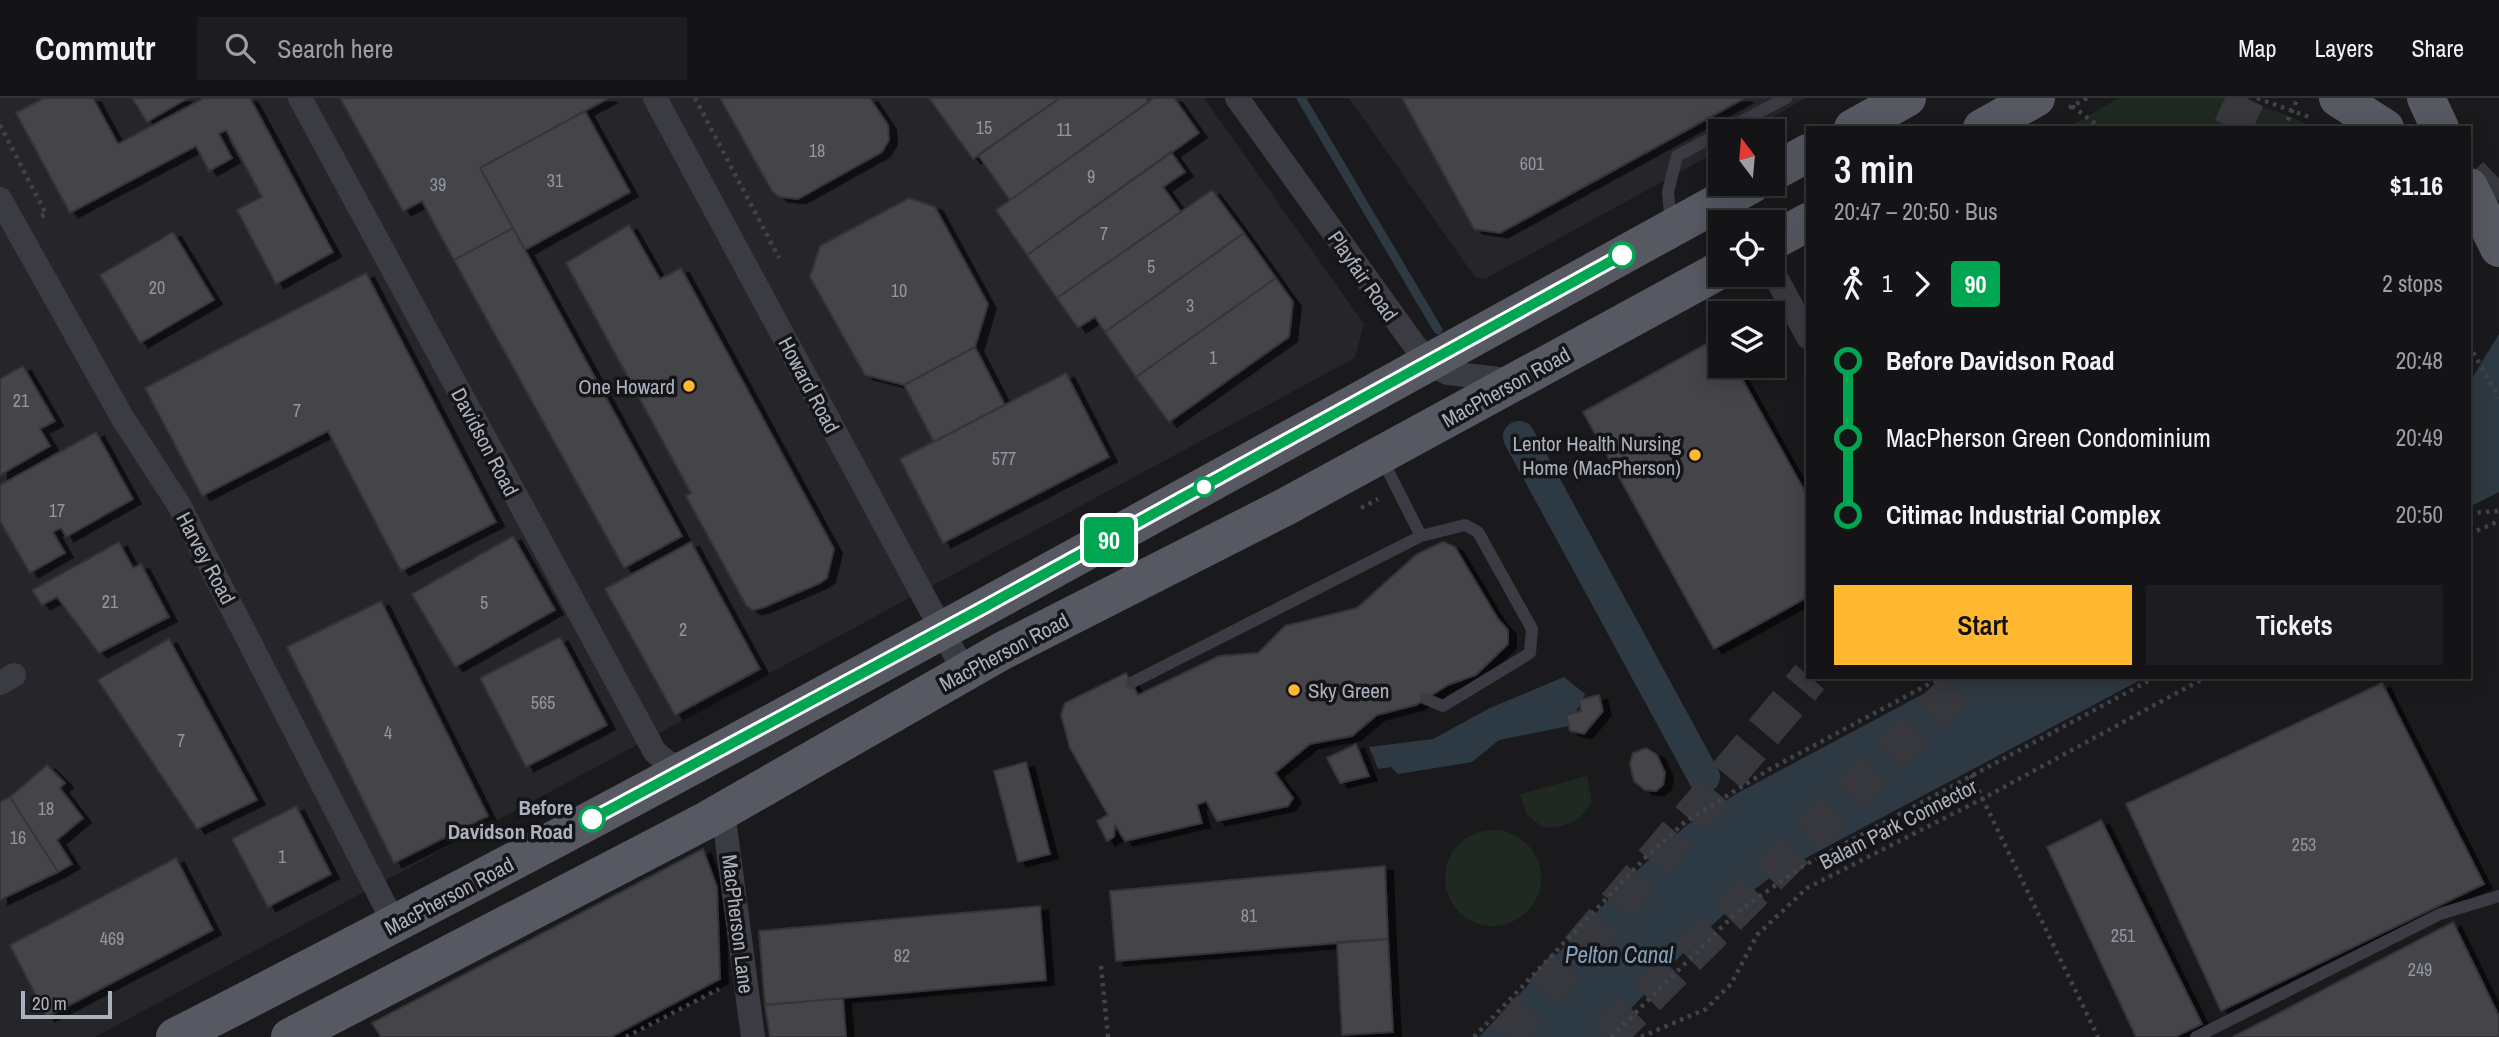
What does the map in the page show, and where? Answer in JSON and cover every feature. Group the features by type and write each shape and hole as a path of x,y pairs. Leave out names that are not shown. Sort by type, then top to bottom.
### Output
{"main road":[{"path":"1857,126 1908,98"},
{"path":"2338,98 2382,126"},
{"path":"2426,98 2439,126"},
{"path":"1988,126 2054,102"},
{"path":"1785,165 1806,154"},
{"path":"2471,191 2499,248"},
{"name":"MacPherson Road","path":"175,1037 395,925 942,630 1730,196"},
{"path":"1785,234 1806,223"},
{"name":"MacPherson Road","path":"290,1037 715,816 965,673 1380,456 1708,277"}],"street":[{"name":"Davidson Road","path":"300,98 655,752 668,763 688,766"},
{"name":"Howard Road","path":"654,98 965,673"},
{"name":"Playfair Road","path":"1237,98 1428,364"},
{"name":"Harvey Road","path":"0,200 95,371 179,505 395,925"},
{"path":"1781,287 1806,333"},
{"path":"1428,364 1448,373 1507,380 1534,372"},
{"name":"MacPherson Lane","path":"715,816 753,1037"},
{"name":"MacPherson Lane","path":"727,886 731,982 738,1037"}],"lane":[{"path":"1746,119 1786,98"},
{"path":"1671,228 1668,192 1677,156 1708,139"},
{"path":"1380,456 1421,536"},
{"path":"1131,683 1421,536 1465,525 1478,532 1532,629 1531,653 1443,706 1426,699"},
{"path":"2196,1037 2440,914 2499,896"}],"path":[{"path":"695,98 779,258"},
{"path":"2257,98 2291,109"},
{"path":"2285,126 2298,98"},
{"path":"2054,102 2097,126"},
{"path":"2471,356 2499,398"},
{"path":"2471,513 2499,511"},
{"path":"2471,533 2499,521"},
{"path":"1474,1037 1629,875 1685,822 1770,769 1938,679"},
{"path":"1611,1037 1729,920 1761,894 1803,866 2152,679"},
{"name":"Balam Park Connector","path":"1641,1037 1706,1009 1731,984 1757,935 1807,888 1982,799 2202,679"},
{"path":"1971,775 2098,1037"},
{"path":"1101,966 1108,1037"},
{"path":"626,1037 731,982"}],"shaded area":[{"path":"0,98 1204,98 1364,324 1355,358 95,1037 0,1037"},
{"path":"1349,98 1805,98 1771,119 1708,119 1708,157 1485,279 1475,277"},
{"path":"2119,98 2221,98 2276,111 2312,126 2070,126"},
{"path":"1587,776 1592,802 1577,819 1560,826 1544,828 1527,815 1520,794"},
{"path":"1493,830 1511,834 1527,844 1537,860 1541,878 1537,896 1527,912 1511,922 1493,926 1475,922 1459,912 1449,896 1445,878 1449,860 1459,844 1475,834"}],"water":[{"path":"2499,334 2499,492 2471,506 2471,380"},
{"path":"1564,677 1585,694 1569,726 1499,740 1472,762 1398,774 1391,767 1378,769 1369,747 1433,739 1490,708"},
{"name":"Pelton Canal","path":"1951,679 2142,679 1774,875 1706,931 1605,1037 1479,1037 1630,877 1687,825 1736,794"}],"building":[{"path":"44,98 93,98 118,144 204,98 250,98 333,252 276,284 237,210 262,197 226,130 219,134 232,158 209,171 196,146 70,213 16,113"},
{"path":"132,98 188,98 147,122"},
{"path":"340,98 609,98 480,168 513,228 454,260 422,201 403,211"},
{"path":"720,98 870,98 888,125 889,140 882,152 798,199 780,197 772,191"},
{"path":"929,98 1060,98 973,159"},
{"path":"1060,98 1146,98 1149,102 1010,200 978,155"},
{"path":"1154,98 1174,98 1199,133 1027,255 996,210"},
{"path":"1402,98 1745,98 1500,233 1474,229"},
{"path":"585,111 630,192 525,250 480,168"},
{"path":"1171,152 1185,172 1163,187 1181,212 1057,298 1027,255"},
{"path":"1212,190 1244,233 1105,332 1095,317 1078,328 1057,298"},
{"path":"909,198 935,207 988,304 975,347 904,385 865,375 810,277 820,246"},
{"name":"One Howard","path":"629,225 660,279 681,268 834,549 827,578 820,583 753,610 746,605 686,496 691,493 566,263"},
{"path":"513,228 682,536 624,568 454,260"},
{"path":"173,232 214,300 140,343 100,275"},
{"path":"1244,233 1276,278 1136,377 1105,332"},
{"path":"366,273 496,522 401,571 328,431 202,496 145,388"},
{"path":"1276,278 1293,302 1289,337 1169,422 1136,377"},
{"name":"Lentor Health Nursing Home (MacPherson)","path":"1708,343 1708,378 1742,378 1806,493 1806,598 1714,649 1583,412"},
{"path":"975,347 1005,405 934,442 904,385"},
{"path":"23,366 55,421 40,429 50,446 0,475 0,379"},
{"path":"1066,373 1109,457 943,543 900,459"},
{"path":"96,432 133,499 66,537 61,528 53,532 65,553 30,573 0,521 0,485"},
{"path":"513,536 555,610 455,667 412,594"},
{"path":"119,542 133,568 141,564 169,617 99,653 57,597 42,605 32,590"},
{"path":"691,542 760,669 675,715 605,589"},
{"name":"Sky Green","path":"1443,542 1455,547 1498,619 1508,630 1508,644 1476,675 1448,685 1416,705 1377,715 1352,736 1310,744 1275,773 1293,798 1288,806 1217,821 1206,801 1197,805 1202,823 1125,841 1115,825 1114,837 1107,841 1097,821 1108,815 1070,748 1061,715 1065,703 1126,673 1138,695 1219,656 1258,653 1285,626 1357,608 1417,554"},
{"path":"381,601 488,816 394,863 287,647"},
{"path":"560,637 607,725 526,767 480,678"},
{"path":"169,639 257,800 197,829 98,680"},
{"path":"2382,683 2484,884 2221,1011 2126,804"},
{"path":"1599,695 1603,711 1584,734 1570,731 1566,715 1581,711 1579,700"},
{"path":"1356,744 1369,776 1340,783 1327,758"},
{"path":"1646,748 1657,755 1665,773 1663,785 1656,791 1645,790 1634,781 1630,764 1633,753"},
{"path":"1026,762 1050,854 1018,862 994,771"},
{"path":"47,765 65,783 60,788 83,818 57,840 72,864 58,872 10,797"},
{"path":"10,797 58,872 0,900 0,802"},
{"path":"296,806 331,874 268,907 232,839"},
{"path":"2101,820 2202,1024 2175,1037 2136,1037 2047,847"},
{"path":"703,849 717,887 720,979 611,1037 381,1037 372,1023"},
{"path":"176,858 213,930 47,1017 10,945"},
{"path":"1385,866 1388,939 1116,961 1110,891"},
{"path":"1040,906 1046,980 765,1005 759,931"},
{"path":"2453,922 2499,1016 2499,1037 2233,1037"},
{"path":"1388,939 1393,1032 1342,1035 1337,942"},
{"path":"843,998 846,1037 770,1037 765,1005"}],"waterway":[{"path":"1301,98 1438,330"},
{"path":"1519,437 1704,777"}],"tunnel":[{"path":"2233,126 2246,98"},
{"path":"2348,126 2378,98"},
{"path":"2471,200 2499,173"},
{"path":"1506,1037 1808,679"},
{"path":"1606,1037 1966,679"}],"bus line":[{"name":"90","path":"592,819 981,609 1622,255"}],"place":[{"name":"One Howard","path":"689,386"},
{"name":"Lentor Health Nursing Home (MacPherson)","path":"1695,455"},
{"name":"Sky Green","path":"1294,690"},
{"name":"Before Davidson Road","path":"592,819"}]}
